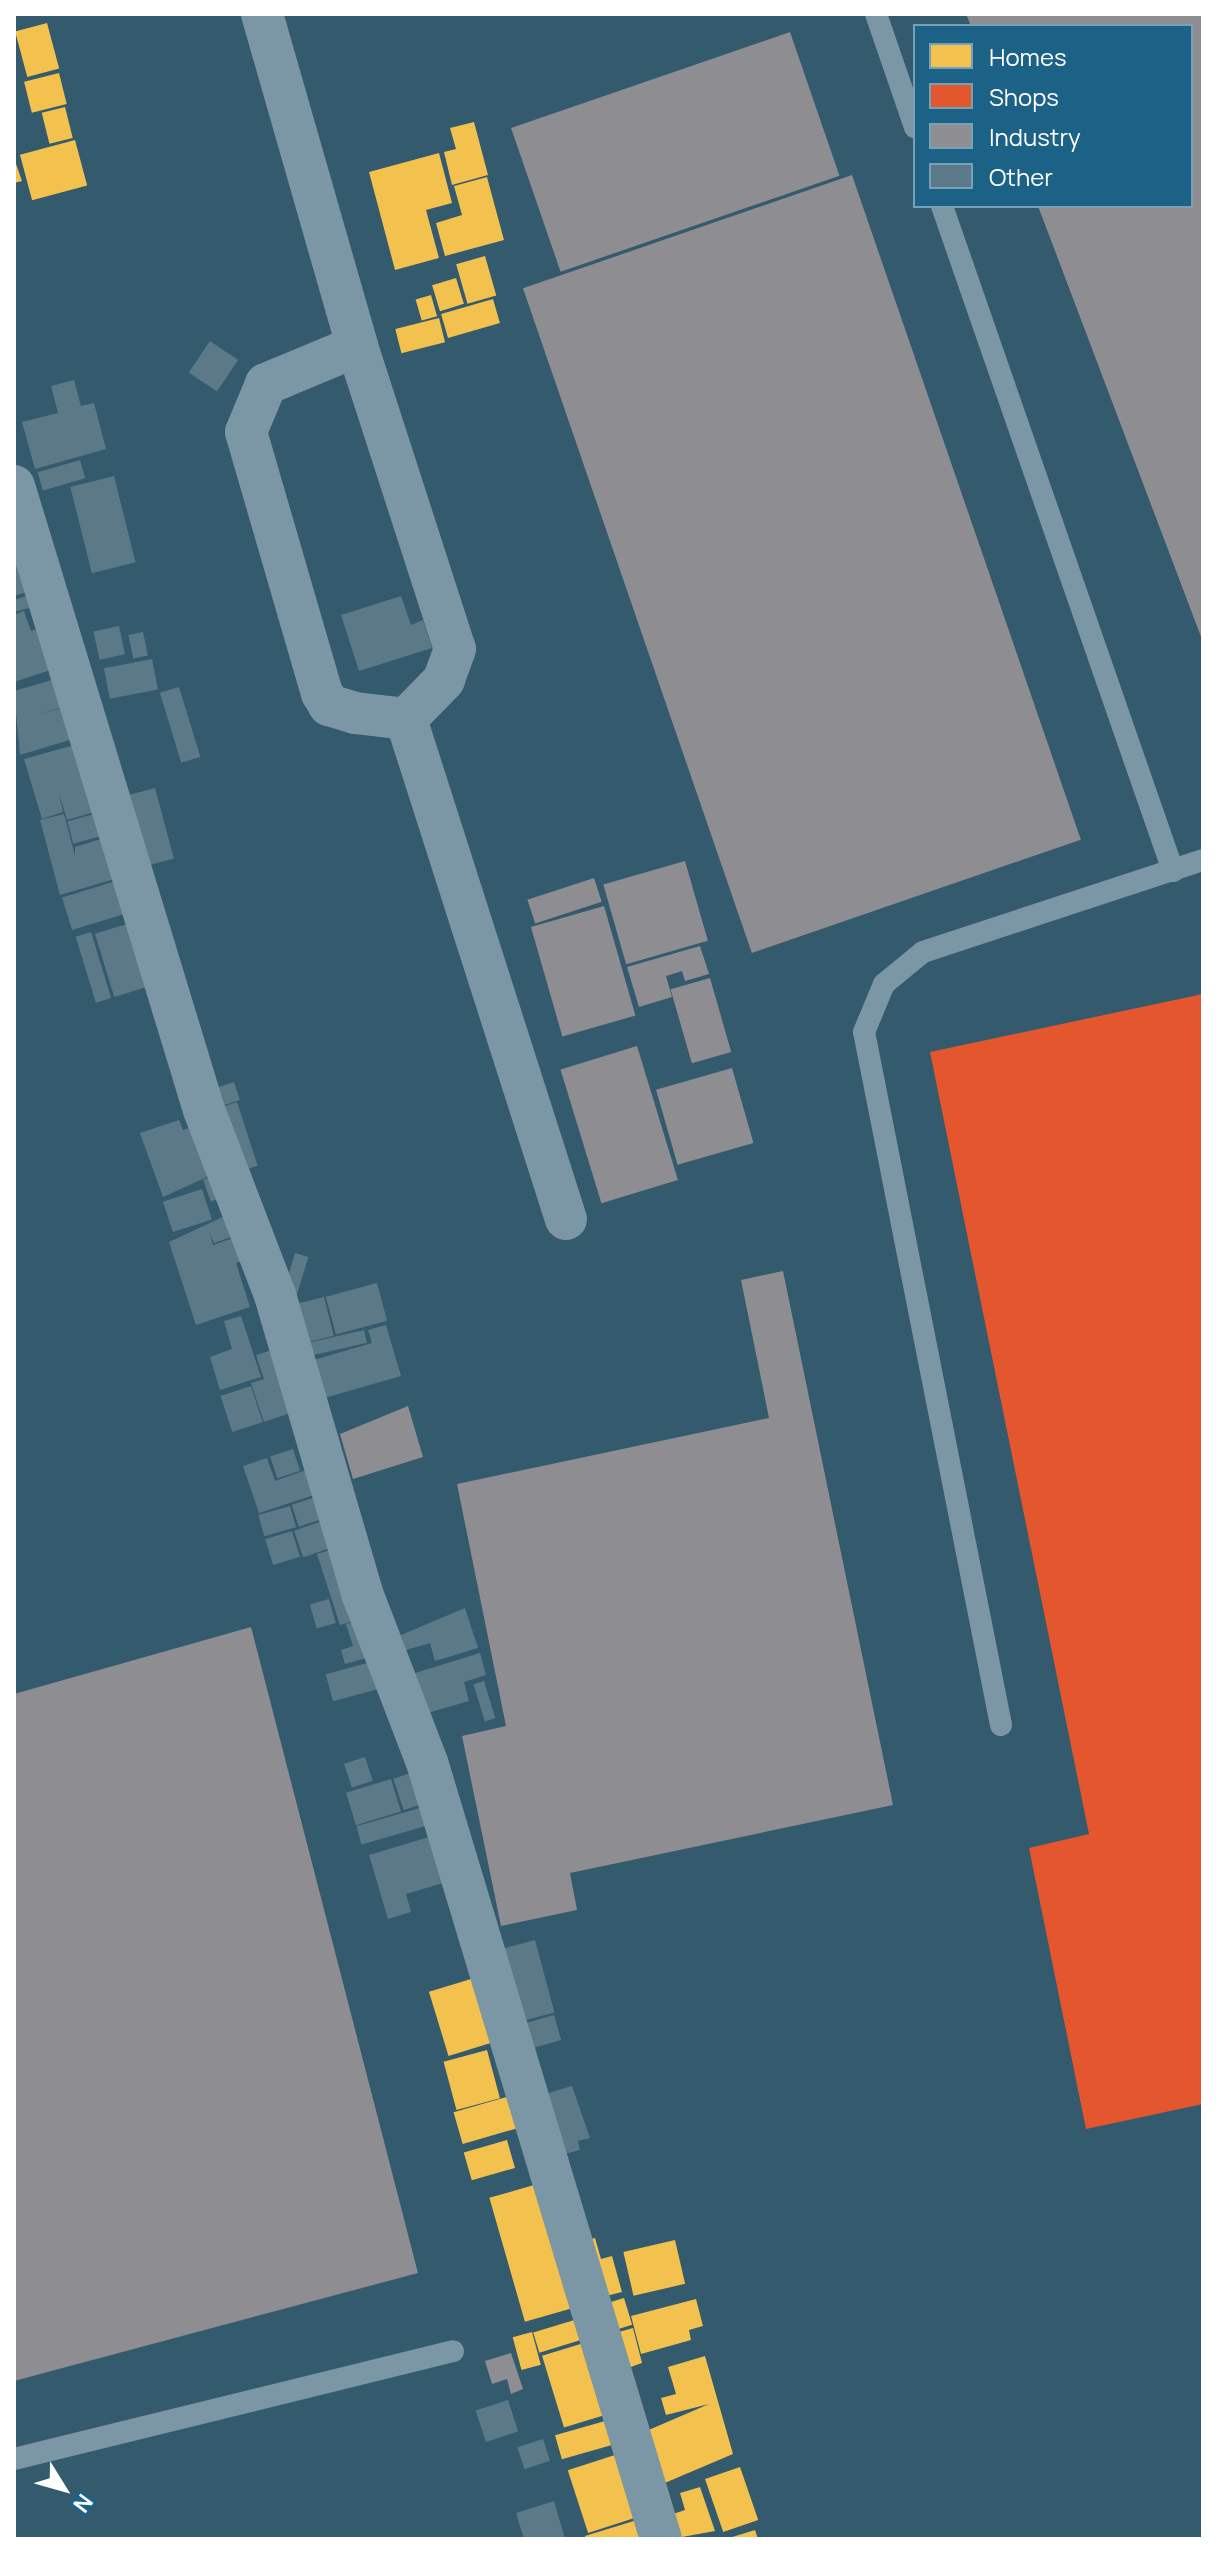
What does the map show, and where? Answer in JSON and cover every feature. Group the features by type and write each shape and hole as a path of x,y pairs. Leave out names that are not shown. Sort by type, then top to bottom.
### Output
{"street":[{"path":"262,14 357,346 455,649 444,680 406,719"},
{"path":"357,346 266,384 246,432 322,693 329,705 355,713 406,719"},
{"path":"14,486 204,1110 275,1295 362,1593 427,1762 661,2539"},
{"path":"406,719 566,1219"}],"lane":[{"path":"876,14 913,121"},
{"path":"943,208 1173,871"},
{"path":"1001,1725 864,1032 884,984 923,952 1203,860"},
{"path":"14,2459 453,2351"}],"building: Homes":[{"path":"47,23 59,68 27,77 15,32"},
{"path":"59,73 67,104 32,113 24,82"},
{"path":"65,107 73,138 49,144 42,113"},
{"path":"474,122 488,175 452,185 444,152 456,149 450,128"},
{"path":"75,140 87,185 32,200 20,155"},
{"path":"439,153 452,203 426,210 439,258 395,270 369,172"},
{"path":"14,158 22,181 14,183"},
{"path":"487,177 504,240 445,256 436,223 462,215 454,186"},
{"path":"485,256 496,295 467,304 456,264"},
{"path":"456,278 464,304 440,311 432,285"},
{"path":"431,295 437,316 422,321 416,299"},
{"path":"493,299 500,323 448,338 441,314"},
{"path":"439,318 445,342 401,353 395,329"},
{"path":"471,1979 491,2043 449,2056 429,1992"},
{"path":"487,2050 500,2098 456,2110 444,2062"},
{"path":"517,2094 526,2126 463,2144 454,2112"},
{"path":"507,2140 515,2168 472,2180 464,2152"},
{"path":"548,2181 584,2305 525,2322 489,2198"},
{"path":"595,2238 601,2259 612,2256 622,2292 594,2299 579,2242"},
{"path":"675,2240 685,2284 633,2296 623,2252"},
{"path":"624,2298 632,2325 604,2333 596,2306"},
{"path":"696,2299 703,2326 689,2330 691,2340 641,2354 631,2316"},
{"path":"581,2318 587,2338 539,2353 533,2333"},
{"path":"633,2328 642,2363 628,2368 605,2336"},
{"path":"532,2332 541,2365 521,2370 513,2337"},
{"path":"587,2342 609,2414 564,2427 542,2356"},
{"path":"705,2356 733,2454 660,2485 644,2432 709,2404 666,2415 661,2398 676,2394 668,2367"},
{"path":"605,2421 612,2445 562,2459 555,2435"},
{"path":"621,2453 641,2516 588,2533 568,2470"},
{"path":"740,2467 758,2520 723,2532 705,2479"},
{"path":"700,2487 715,2531 671,2539 664,2517 685,2510 680,2493"},
{"path":"650,2516 657,2539 586,2539 585,2536"},
{"path":"755,2530 758,2539 729,2539 729,2538"}],"building: Shops":[{"path":"1203,994 1203,2104 1086,2129 1029,1848 1089,1834 930,1052"}],"building: Industry":[{"path":"966,14 1203,14 1203,642 1039,208 1193,208 1193,24 970,24"},
{"path":"790,32 839,176 561,272 511,128"},
{"path":"852,175 1081,840 752,953 523,288"},
{"path":"685,861 708,941 626,964 603,884"},
{"path":"594,878 602,902 535,923 527,900"},
{"path":"604,906 635,1016 562,1037 531,927"},
{"path":"700,946 709,974 685,981 682,971 666,976 672,997 639,1007 627,967"},
{"path":"710,978 731,1052 692,1063 671,989"},
{"path":"637,1046 678,1180 601,1203 560,1069"},
{"path":"732,1068 753,1143 678,1165 656,1090"},
{"path":"783,1271 893,1805 570,1873 577,1910 501,1926 462,1736 506,1726 457,1484 769,1418 741,1280"},
{"path":"408,1406 423,1457 353,1479 340,1434"},
{"path":"251,1627 418,2273 14,2381 14,1694"},
{"path":"511,2353 523,2389 511,2394 507,2379 492,2384 485,2361"}],"building: Other":[{"path":"210,341 238,360 217,392 189,373"},
{"path":"74,380 81,406 94,403 106,449 35,469 22,422 58,413 51,386"},
{"path":"80,460 85,478 43,490 38,472"},
{"path":"114,476 136,562 92,573 70,487"},
{"path":"14,535 43,587 14,596"},
{"path":"26,596 29,608 14,612 14,600"},
{"path":"401,596 411,625 423,620 432,648 359,671 341,615"},
{"path":"24,611 31,631 52,624 66,665 14,682 14,615"},
{"path":"119,626 125,654 100,660 94,631"},
{"path":"143,632 148,655 133,659 128,635"},
{"path":"152,659 158,689 110,699 104,668"},
{"path":"66,676 74,704 35,715 74,705 83,736 20,755 14,691"},
{"path":"179,687 200,757 181,763 160,693"},
{"path":"78,744 98,811 67,820 59,793 63,812 42,819 24,759"},
{"path":"155,788 174,859 134,869 115,799"},
{"path":"106,811 112,833 73,844 67,821"},
{"path":"64,814 75,856 75,847 117,834 128,875 60,895 40,820"},
{"path":"129,877 139,910 72,930 62,897"},
{"path":"137,921 156,984 114,997 95,934"},
{"path":"91,932 111,998 96,1003 76,937"},
{"path":"234,1082 240,1100 213,1109 207,1091"},
{"path":"237,1102 258,1166 231,1174 210,1111"},
{"path":"179,1120 183,1130 201,1124 218,1172 163,1197 140,1133"},
{"path":"219,1174 227,1196 211,1201 203,1180"},
{"path":"202,1189 212,1219 173,1232 163,1202"},
{"path":"225,1216 231,1237 214,1243 210,1234 213,1245 245,1234 253,1257 236,1263 250,1307 196,1325 169,1242"},
{"path":"295,1253 308,1257 296,1297 283,1293"},
{"path":"377,1283 387,1321 336,1334 326,1297"},
{"path":"324,1297 334,1336 304,1343 294,1304"},
{"path":"241,1316 261,1377 220,1390 210,1357 232,1349 224,1321"},
{"path":"386,1325 401,1376 321,1399 310,1361 372,1343 368,1330"},
{"path":"364,1330 367,1343 308,1356 306,1343"},
{"path":"285,1346 305,1408 264,1422 251,1383 264,1379 256,1355"},
{"path":"251,1386 263,1422 232,1432 221,1396"},
{"path":"293,1449 300,1471 277,1478 270,1456"},
{"path":"267,1458 275,1481 306,1470 314,1495 259,1513 243,1466"},
{"path":"325,1494 332,1516 299,1527 292,1505"},
{"path":"290,1506 296,1527 264,1536 258,1515"},
{"path":"331,1518 340,1544 303,1557 294,1531"},
{"path":"292,1531 300,1557 273,1565 265,1539"},
{"path":"340,1547 354,1621 340,1625 317,1554"},
{"path":"329,1599 336,1623 317,1629 310,1605"},
{"path":"465,1608 478,1648 435,1661 430,1643 406,1650 401,1635"},
{"path":"367,1619 377,1655 345,1664 341,1650 353,1646 346,1624"},
{"path":"480,1653 486,1675 464,1682 469,1701 424,1714 412,1674"},
{"path":"375,1661 382,1688 333,1701 326,1674"},
{"path":"484,1681 495,1718 485,1722 473,1684"},
{"path":"365,1757 373,1781 352,1788 344,1764"},
{"path":"420,1770 430,1801 404,1810 393,1779"},
{"path":"391,1779 401,1812 356,1825 346,1793"},
{"path":"437,1803 442,1821 361,1844 356,1826"},
{"path":"429,1837 443,1883 406,1894 411,1912 388,1919 369,1855"},
{"path":"535,1940 554,2012 519,2022 499,1950"},
{"path":"554,2015 561,2040 530,2049 523,2024"},
{"path":"572,2086 590,2138 578,2141 580,2150 557,2156 542,2095"},
{"path":"508,2400 518,2431 486,2442 476,2411"},
{"path":"543,2439 550,2461 524,2469 517,2447"},
{"path":"554,2501 565,2539 524,2539 516,2513"}]}
